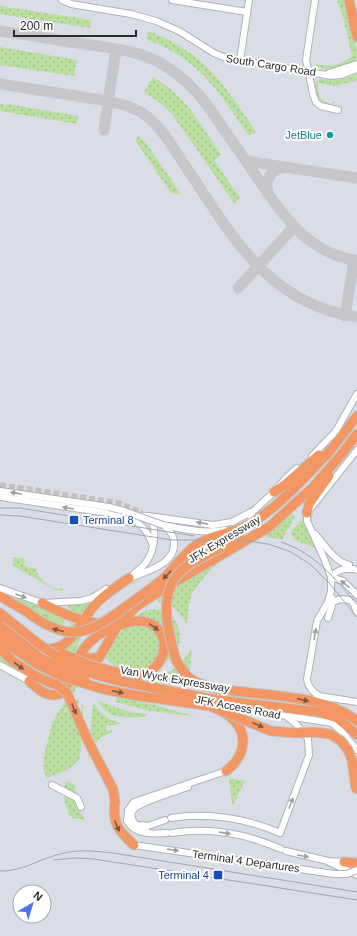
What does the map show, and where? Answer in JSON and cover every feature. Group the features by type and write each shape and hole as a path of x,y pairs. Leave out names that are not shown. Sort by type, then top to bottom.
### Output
{"highway":[{"path":"348,0 357,37"},
{"path":"357,416 285,504 264,523 256,529 223,544 180,572 174,580 166,605 170,640 176,660 184,672 194,682 223,690 299,699 338,710 357,721"},
{"path":"274,492 300,472 351,424"},
{"name":"JFK Expressway","path":"79,658 99,658 119,623 137,606 168,586 269,527 313,487 347,448 357,434"},
{"path":"307,513 310,504 347,448"},
{"path":"0,596 27,612 43,624 52,628 65,631 80,631 92,628 103,623 161,580 190,550 198,544 244,528 257,520 293,489 329,452"},
{"path":"0,623 22,640 36,646 46,649 59,647 70,638 98,602 129,578"},
{"path":"42,603 68,616 96,623 109,624 144,621 156,627 163,636 165,647 162,659 153,669 140,675 137,681"},
{"name":"Van Wyck Expressway","path":"0,613 61,659 98,676 137,681 217,700 315,711 337,718 357,735"},
{"path":"29,681 46,694 51,696 60,694 68,685 79,658 88,643 119,623"},
{"name":"Van Wyck Expressway","path":"0,632 27,650 41,662 103,689 133,695 210,706 271,731 330,734 341,741 348,750 352,760 356,789"},
{"path":"0,639 12,649 41,662"},
{"path":"0,649 26,671 36,677 57,685 67,693 88,741 113,789 115,796 116,826 119,831 134,845"},
{"path":"222,711 238,725 243,735 243,746 240,757 234,765 226,771"},
{"path":"340,862 357,863"}],"street":[{"name":"South Cargo Road","path":"62,0 71,4 131,14 156,20 179,31 220,57 339,76 357,70"},
{"path":"172,0 247,12"},
{"path":"240,61 249,0"},
{"path":"315,0 306,60 316,102 323,108 338,110"},
{"name":"South Cargo Road","path":"325,74 342,70 357,64"},
{"path":"163,525 194,531 211,532 227,529 244,521 251,512 274,492 285,479 339,428 357,394"},
{"path":"328,618 332,602 331,577 324,558 306,521 307,513 357,450"},
{"path":"0,490 117,509 146,516 217,525 232,522 251,512"},
{"path":"0,497 121,516 146,516 163,525 172,532 174,542 173,551 168,560 114,584 89,600 70,603 42,603 0,588"},
{"path":"121,516 135,521 144,528 148,533 152,546"},
{"path":"129,578 146,562 150,556 154,528 152,521 146,516"},
{"path":"310,528 338,559 344,564 349,565"},
{"path":"331,577 340,570 351,568 357,570"},
{"path":"331,577 343,581 357,595"},
{"path":"331,591 328,602 317,621 307,679 308,685 314,693 319,696 349,702 357,702"},
{"path":"332,602 340,599 350,600 353,602 357,614"},
{"path":"0,665 29,681"},
{"name":"JFK Access Road","path":"131,818 135,822 144,826 168,819 190,816 225,817 253,823 280,833 309,755 308,739 297,725 286,716 154,691 137,681"},
{"path":"286,716 332,723 357,750"},
{"path":"154,833 142,829 134,824 131,818 133,809 144,803 211,779 226,771"},
{"path":"226,771 134,802 128,810 126,816 127,821 133,829 142,833 200,831 228,833 255,839 299,855 340,862"},
{"path":"52,786 77,798 81,807"},
{"name":"Terminal 4 Departures","path":"134,845 330,874 343,874 357,870"},
{"path":"328,861 357,875"}],"shaded area":[{"path":"0,0 357,0 357,936 0,936"}],"green space":[{"path":"337,0 346,0 357,50 356,60 343,68 319,68 315,66 317,64 331,66 343,62 352,56 343,17"},
{"path":"0,6 91,20 90,28 0,14"},
{"path":"148,31 176,44 193,55 209,69 237,103 256,132 249,136 206,78 195,67 181,57 146,39"},
{"path":"0,47 77,60 74,76 0,65"},
{"path":"357,74 357,80 337,86 318,83 320,97 324,101 331,104 335,101 333,105 328,105 320,101 315,90 316,81 321,79 340,80"},
{"path":"153,77 183,102 192,112 214,144 221,155 214,160 240,198 234,203 172,114 163,105 144,92"},
{"path":"0,104 4,104 4,106 7,104 78,116 77,124 0,111"},
{"path":"139,136 148,146 181,194 171,193 135,140"},
{"path":"315,507 312,515 314,530 321,544 337,562 317,549 295,540 291,534 293,529"},
{"path":"292,514 295,517 282,540 263,536"},
{"path":"233,552 211,569 192,593 187,625 176,609 168,604 158,602 156,599 192,577 194,578 198,573"},
{"path":"14,557 25,559 24,566 36,569 37,573 46,584 59,589 63,588 63,590 59,591 53,589 12,565"},
{"path":"142,578 115,594 92,616 85,628 67,670 47,692 0,668 0,655 14,656 33,667 34,652 62,649 104,600 119,589"},
{"path":"11,597 33,602 65,617 61,629 19,603"},
{"path":"94,601 73,630 68,630 71,623 71,617 67,605 80,605"},
{"path":"147,610 160,610 167,612 177,622 180,637 177,651 172,657 160,665 139,670 117,669 105,657 122,630 133,619"},
{"path":"190,650 192,650 190,676 201,688 200,689 147,681 147,679 172,670 182,662"},
{"path":"76,679 78,684 64,713 78,698 77,710 81,711 83,702 80,757 71,768 47,778 43,768 44,756 52,724 63,706 68,692"},
{"path":"117,697 151,704 198,717 146,710 116,702"},
{"path":"98,701 130,712 146,714 146,717 125,717 113,715 107,712"},
{"path":"93,702 104,716 121,723 106,726 106,731 112,730 112,732 99,740 91,752 88,762"},
{"path":"229,778 245,781 233,805 232,804"},
{"path":"66,781 73,784 75,787 77,805 86,820 72,818 69,814 64,796"}],"taxiway":[{"path":"0,31 127,51 148,57 167,67 185,81 201,97 274,202 293,225 314,244 341,257 357,261"},
{"path":"104,130 116,49"},
{"path":"0,84 108,101 127,106 141,112 163,133 219,217 237,241 255,263 275,282 299,298 326,310 357,317"},
{"path":"246,161 357,178"},
{"path":"268,192 267,183 270,175 273,172 286,167"},
{"path":"238,288 294,227"},
{"path":"345,316 354,260"}],"tunnel":[{"path":"0,485 118,503 142,513"}],"tram line":[{"path":"0,508 20,508 194,536"},
{"path":"0,515 20,516 172,540 242,540 268,544 289,551 310,564 329,583 357,617"},
{"path":"281,542 304,553 324,568 341,585 357,605"},
{"path":"0,871 8,871 23,867 67,852 93,851 357,892"},
{"path":"54,860 75,858 94,859 357,900"}],"place":[{"name":"JetBlue","path":"330,135"},
{"name":"Terminal 8","path":"74,520"},
{"name":"Terminal 4","path":"218,875"}]}
